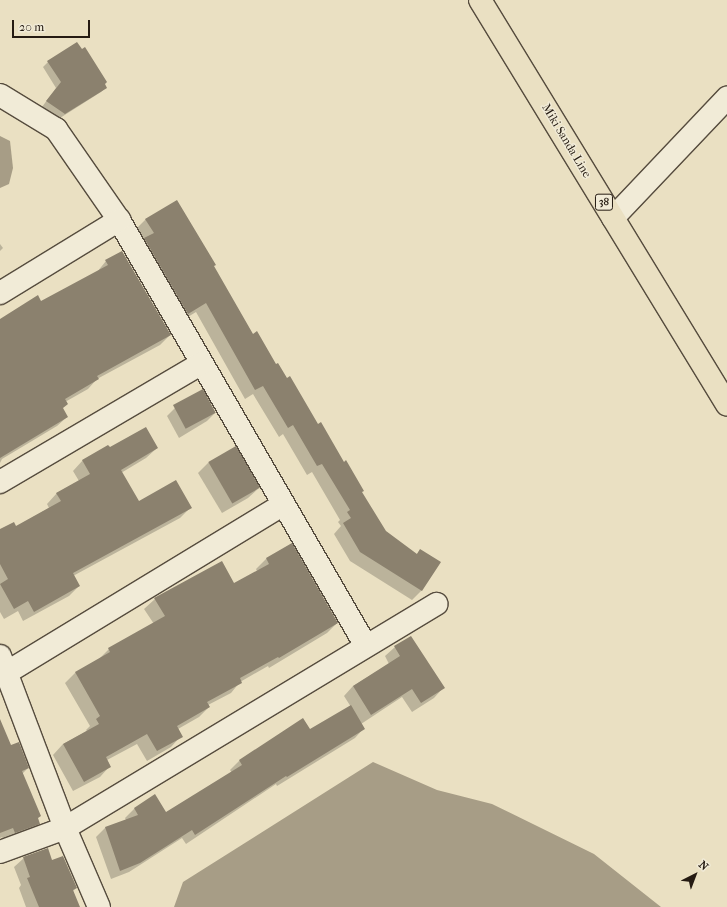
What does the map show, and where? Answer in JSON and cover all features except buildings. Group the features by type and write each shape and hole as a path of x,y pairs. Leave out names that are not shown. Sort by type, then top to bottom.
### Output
{"main road":[{"name":"Miki Sanda Line","path":"480,0 727,404"}],"street":[{"path":"0,95 56,129 119,220 366,646"},
{"path":"613,218 727,98"},
{"path":"0,293 119,220"},
{"path":"0,482 202,363"},
{"path":"99,907 64,828 3,665 284,504"},
{"path":"0,852 64,828 437,604"}],"shaded area":[{"path":"0,136 10,141 13,168 9,184 0,188"},
{"path":"373,762 437,790 492,804 594,854 661,907 174,907 183,882"}]}
